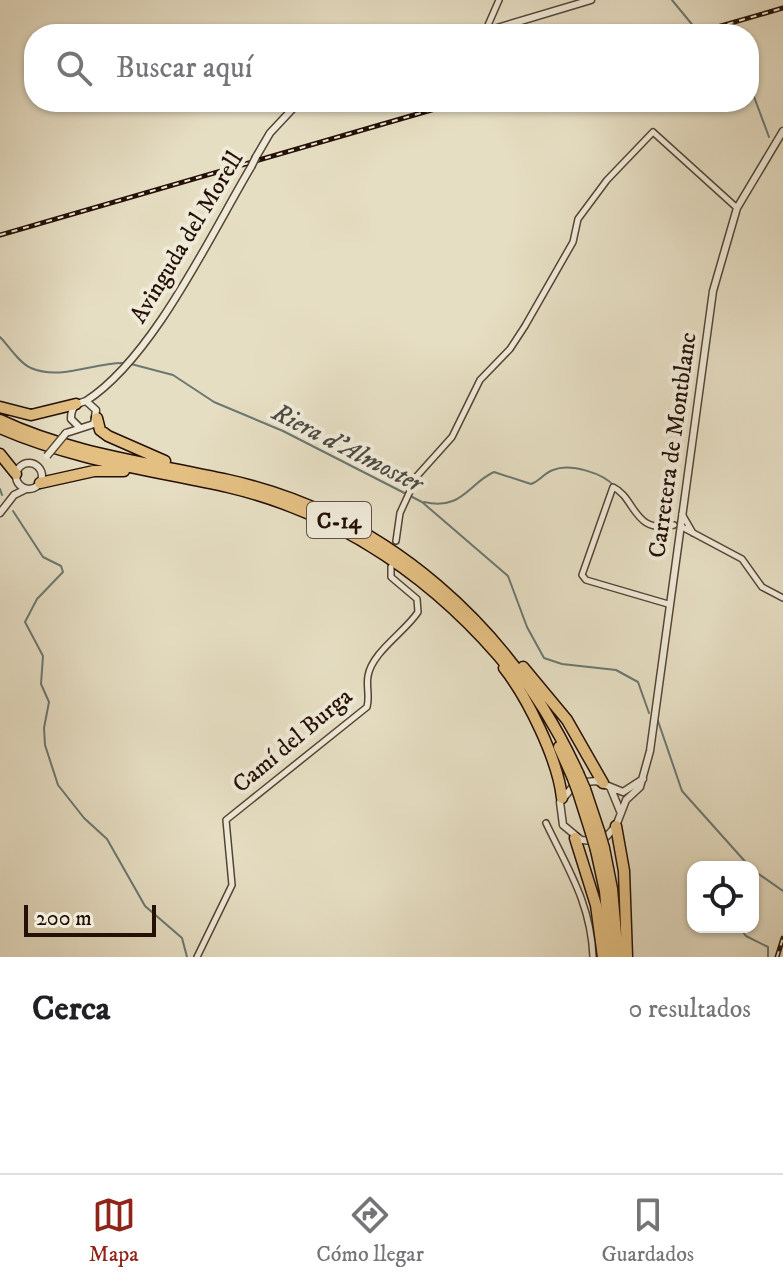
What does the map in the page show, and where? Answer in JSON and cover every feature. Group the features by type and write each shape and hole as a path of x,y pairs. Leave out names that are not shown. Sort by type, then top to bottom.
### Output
{"highway":[{"path":"0,407 31,415 81,402"},
{"path":"96,414 100,430 154,458 232,477 277,498"},
{"name":"C-14","path":"0,420 74,447 277,498 361,531 460,607 526,680 575,774 612,889 618,957"},
{"name":"C-14","path":"0,428 73,455 277,498"},
{"path":"0,454 16,478"},
{"path":"40,477 126,471 277,498"},
{"path":"460,607 492,630 567,720 606,786"},
{"path":"460,607 525,699 562,798"},
{"path":"616,826 625,882 627,957"},
{"path":"575,838 596,905 603,957"},
{"name":"C-14","path":"600,849 611,957"}],"street":[{"path":"486,24 499,0"},
{"path":"511,24 591,0"},
{"name":"Avinguda del Morell","path":"81,402 102,391 176,295 270,133 290,112"},
{"name":"Carretera de Montblanc","path":"643,779 650,751 713,291 737,208 783,131"},
{"path":"396,541 400,513 417,476 452,437 465,403 480,380 517,337 573,242 578,219 607,180 653,132 737,208"},
{"name":"Avinguda del Morell","path":"96,414 102,391"},
{"path":"14,495 16,478 22,465 34,464 47,456 66,433 81,402 96,414 88,427 66,433"},
{"path":"71,419 79,427"},
{"path":"0,513 14,495 40,477 47,456"},
{"path":"34,464 40,477"},
{"path":"16,478 26,489"},
{"path":"668,604 586,580 582,575 613,487 644,522 659,527 674,525"},
{"path":"681,511 694,534"},
{"path":"682,527 742,559 762,587 783,598"},
{"name":"Camí del Burga","path":"197,957 232,885 226,820 367,707 370,696 367,677 374,662 418,612 417,599 391,577 391,567"},
{"path":"643,779 607,836 595,841 575,838 561,821 562,798 576,783 589,780 623,792 643,779"},
{"path":"606,786 620,811"},
{"path":"546,823 574,872 585,905 593,957"}],"waterway":[{"path":"672,0 692,24"},
{"path":"759,110 769,137"},
{"name":"Riera d'Almoster","path":"0,337 22,362 42,371 66,372 124,363"},
{"name":"Riera d'Almoster","path":"131,364 173,375 214,402 283,431 422,502 508,576 527,627 544,658 562,664 616,670 638,682 649,713"},
{"path":"424,502 447,503 494,472 531,484 553,470 577,469 603,477 615,487"},
{"path":"0,489 2,495"},
{"path":"623,499 633,513"},
{"path":"13,511 43,557 61,566 63,572 37,599 25,622 43,656 41,684 49,702 44,728 45,745 58,785 84,818 107,839 145,906 182,938 187,957"},
{"path":"766,592 782,599"},
{"name":"Riera d'Almoster","path":"658,721 682,791 745,861"},
{"name":"Riera d'Almoster","path":"759,874 783,891"},
{"path":"744,933 768,947 768,957"}],"railway":[{"path":"728,24 783,8"},
{"path":"0,235 424,112"},
{"path":"777,957 783,938"}]}
